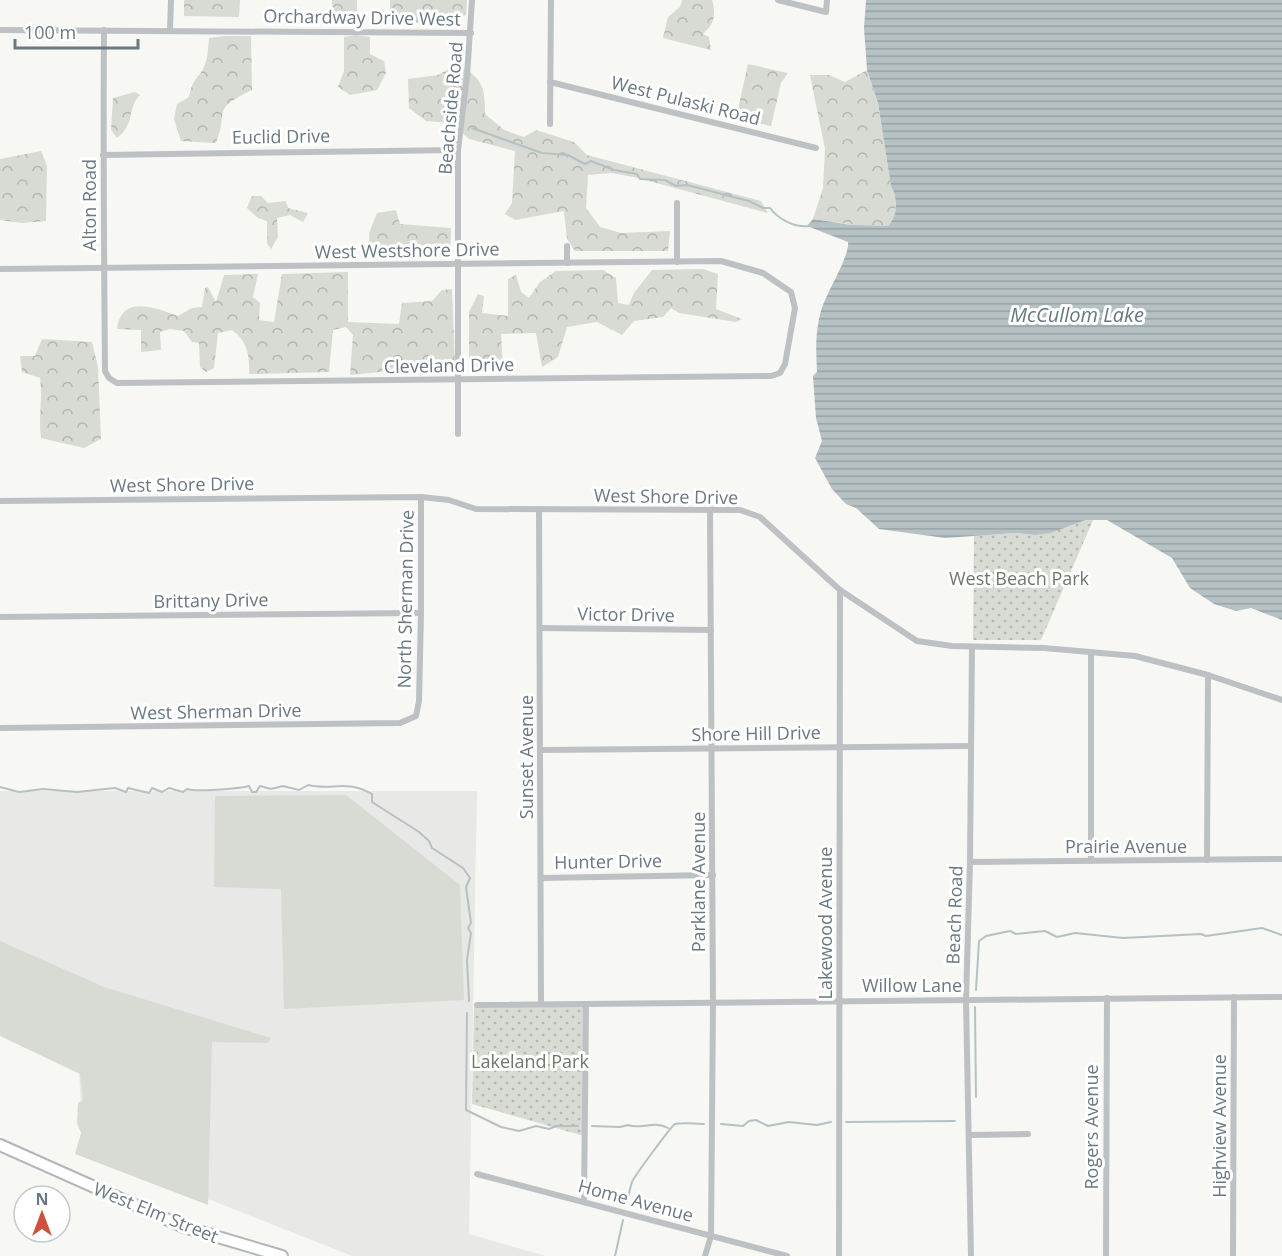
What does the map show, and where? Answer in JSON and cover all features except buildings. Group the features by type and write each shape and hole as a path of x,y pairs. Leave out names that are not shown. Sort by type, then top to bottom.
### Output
{"main road":[{"name":"West Elm Street","path":"0,1144 184,1227 282,1256"}],"street":[{"path":"170,30 171,0"},
{"name":"Beachside Road","path":"458,434 458,150 471,33 472,0"},
{"path":"550,124 551,0"},
{"path":"778,0 826,12 827,0"},
{"name":"Orchardway Drive West","path":"0,30 471,33"},
{"name":"Alton Road","path":"104,30 105,371 109,378"},
{"name":"West Pulaski Road","path":"550,82 816,148"},
{"name":"Euclid Drive","path":"104,154 458,150"},
{"path":"677,203 677,262"},
{"path":"567,246 567,263"},
{"name":"West Westshore Drive","path":"0,269 721,261 763,273 791,292 795,308 785,364"},
{"name":"Cleveland Drive","path":"109,378 117,383 134,384 771,376 780,373 785,364"},
{"name":"West Shore Drive","path":"0,501 421,497 449,500 476,509 710,508 740,510 760,517 840,590 917,641 972,647 1091,651 1135,656 1208,675 1282,700"},
{"name":"North Sherman Drive","path":"419,701 421,497"},
{"name":"Parklane Avenue","path":"705,1256 711,1236 713,1002 710,508"},
{"name":"Sunset Avenue","path":"539,509 541,1004"},
{"name":"Lakewood Avenue","path":"839,1256 840,590"},
{"name":"Brittany Drive","path":"0,617 421,613"},
{"name":"Victor Drive","path":"540,628 711,630"},
{"name":"Beach Road","path":"970,1256 966,1000 972,647"},
{"path":"1091,651 1091,861"},
{"path":"1207,860 1208,675"},
{"name":"West Sherman Drive","path":"0,728 400,723 416,716 419,701"},
{"name":"Shore Hill Drive","path":"541,750 971,746"},
{"name":"Prairie Avenue","path":"970,862 1282,859"},
{"name":"Hunter Drive","path":"541,878 713,875"},
{"name":"Highview Avenue","path":"1233,1256 1234,997"},
{"name":"Willow Lane","path":"477,1005 1282,997"},
{"name":"Rogers Avenue","path":"1106,1256 1107,998"},
{"path":"584,1202 586,1004"},
{"path":"969,1135 1028,1134"},
{"name":"Home Avenue","path":"477,1174 787,1256"}],"shaded area":[{"path":"0,791 477,791 469,1234 546,1256 352,1256 84,1150 79,1071 0,1033"}],"green space":[{"path":"184,0 240,0 239,17 184,16"},
{"path":"332,0 357,0 357,19 333,17"},
{"path":"390,0 467,0 466,15 451,22 390,23"},
{"path":"682,0 712,0 714,18 703,34 709,37 711,50 663,38 668,17 680,7"},
{"path":"356,35 370,37 370,54 384,61 386,73 377,90 350,95 338,87 344,71 344,37"},
{"path":"251,36 252,90 225,107 216,143 181,141 174,119 177,104 189,97 194,82 204,67 209,38"},
{"path":"458,64 477,79 483,89 485,114 504,130 524,137 536,130 574,142 587,155 761,201 768,213 634,177 611,173 588,175 586,208 600,227 621,233 670,231 668,251 575,251 567,239 564,211 515,220 505,214 512,203 515,151 469,139 452,123 426,121 409,108 408,79 438,75"},
{"path":"748,64 788,73 781,83 771,126 736,118"},
{"path":"867,70 878,103 891,186 896,201 894,217 888,226 862,226 813,219 823,188 825,149 810,75 829,75 845,82"},
{"path":"135,92 140,95 133,106 127,127 117,138 111,130 113,98"},
{"path":"41,151 47,166 46,221 22,223 0,220 0,159"},
{"path":"252,196 261,196 268,203 286,201 288,208 308,213 303,222 290,215 277,218 278,237 271,249 267,243 267,221 258,218 247,208"},
{"path":"396,210 400,224 451,228 450,256 370,256 369,233 377,213"},
{"path":"703,269 718,274 716,309 742,319 736,322 679,313 671,308 663,317 634,321 622,335 597,322 567,327 558,357 542,367 536,333 501,334 503,369 469,370 469,312 478,294 484,296 482,313 508,316 508,279 516,275 521,292 529,298 540,282 556,271 603,270 616,278 618,303 629,305 634,293 652,270"},
{"path":"348,272 348,322 399,324 402,303 432,301 442,290 452,289 455,365 451,373 398,370 350,375 353,335 346,327 333,330 329,372 249,374 246,349 241,339 232,330 218,333 214,368 206,372 200,367 199,343 192,342 184,331 170,329 160,332 161,350 141,352 141,330 117,329 120,318 132,307 150,307 178,316 192,308 202,307 205,288 208,287 216,302 224,275 258,274 253,297 260,303 259,320 274,322 282,274"},
{"path":"42,339 92,342 98,367 101,439 84,448 41,438 40,378 22,372 20,356 35,356"},
{"name":"West Beach Park","path":"1094,518 1041,640 973,640 974,536 1016,533 1035,535"},
{"path":"346,795 460,885 464,1000 284,1009 281,889 214,887 215,796"},
{"path":"0,941 104,987 271,1038 268,1043 212,1042 208,1205 75,1154 81,1133 77,1123 78,1103 83,1100 80,1074 0,1036"},
{"name":"Lakeland Park","path":"586,1004 584,1136 472,1104 474,1005"}],"water":[{"name":"McCullom Lake","path":"866,0 1282,0 1282,620 1251,608 1236,611 1214,604 1190,588 1172,558 1107,520 1086,520 1050,533 1035,535 1016,533 945,538 879,529 856,508 846,504 832,489 815,458 822,441 816,418 813,376 817,372 816,349 821,311 845,256 848,242 807,226 813,219 852,225 888,226 894,217 896,207 878,103 867,70 864,28"}],"waterway":[{"path":"472,128 542,153 568,155 585,164 591,161 614,170 637,174 640,179 665,180 676,186 687,185 749,201 763,208 770,208 787,222 798,226 809,226"},
{"path":"0,787 19,792 43,789 77,792 115,788 126,792 128,788 149,793 152,788 162,792 169,788 183,792 187,789 216,790 249,786 252,792 256,792 260,786 271,789 283,786 299,790 308,785 354,787 372,794 372,802 419,832 429,841 432,848 463,868 470,878 466,887 471,923 468,928 471,933 467,960 469,1001"},
{"path":"976,990 979,941 986,936 1010,931 1016,934 1045,931 1057,937 1075,933 1123,938 1201,934 1206,936 1262,928 1282,935"},
{"path":"975,1007 976,1097"},
{"path":"467,1013 466,1110 501,1127 519,1131 536,1126 549,1129 556,1126 578,1126"},
{"path":"721,1124 743,1126 749,1121 756,1120 768,1126 789,1122 817,1125 831,1122"},
{"path":"846,1122 955,1121"},
{"path":"627,1202 633,1180 672,1126 678,1123 704,1124"},
{"path":"592,1126 658,1125 668,1128"},
{"path":"615,1256 623,1220"}]}
